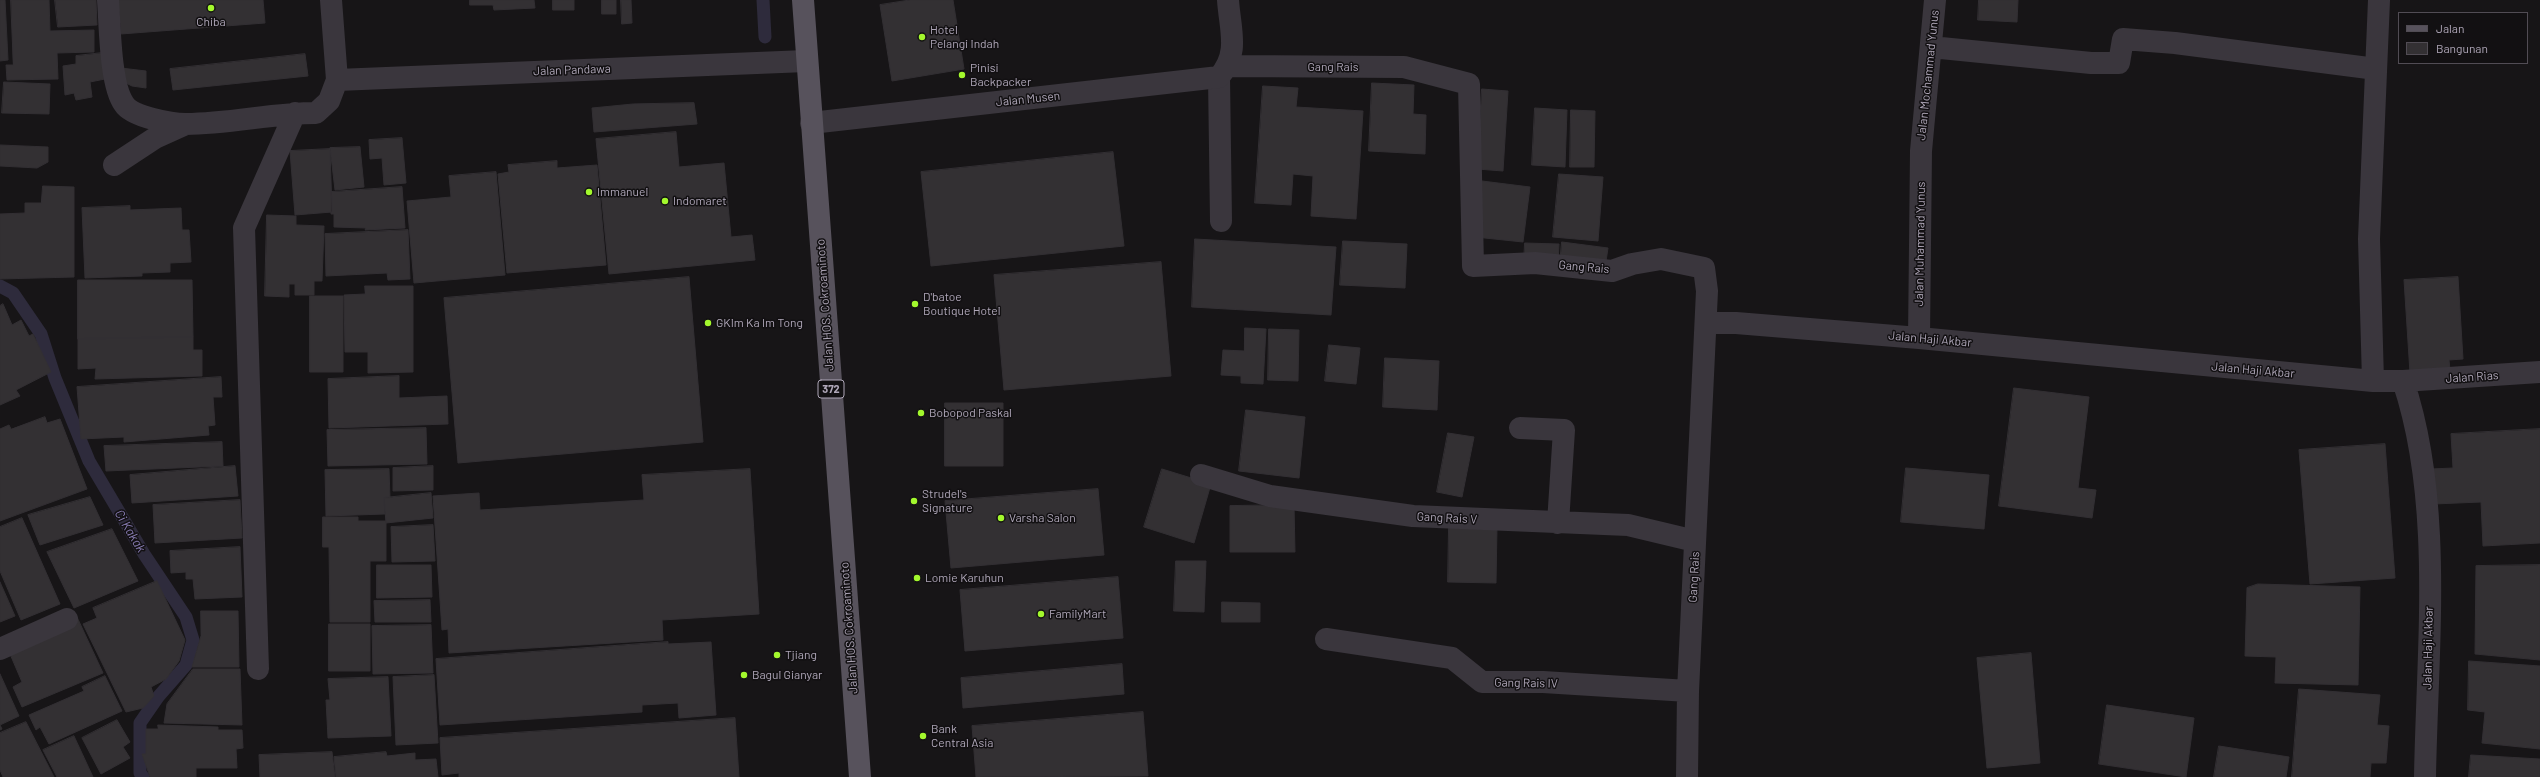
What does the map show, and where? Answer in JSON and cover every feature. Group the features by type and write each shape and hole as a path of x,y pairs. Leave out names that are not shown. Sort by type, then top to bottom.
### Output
{"main road":[{"name":"Jalan HOS. Cokroaminoto","path":"802,0 860,777"}],"street":[{"path":"108,0 116,84 124,105 140,116 186,124 295,113 316,113 329,101 337,80 331,0"},
{"path":"1221,221 1228,0"},
{"name":"Jalan Mochammad Yunus","path":"1921,151 1935,0"},
{"path":"2373,381 2369,239 2379,0"},
{"path":"1930,47 2091,63 2119,63 2123,39 2376,69"},
{"name":"Jalan Pandawa","path":"337,80 806,61"},
{"name":"Jalan Musen","path":"811,123 1226,66"},
{"name":"Gang Rais","path":"1226,66 1404,67 1469,84 1472,266 1536,263 1612,271 1632,264 1661,260 1704,268 1707,291 1706,323 1688,692 1687,777"},
{"path":"258,669 244,228 295,113"},
{"path":"114,165 155,138 186,124"},
{"name":"Jalan Muhammad Yunus","path":"1919,338 1921,151"},
{"name":"Jalan Haji Akbar","path":"1706,323 1736,323 1919,338 2373,381 2403,381 2413,410 2422,458 2428,520 2429,569 2424,777"},
{"name":"Jalan Rias","path":"2403,381 2540,372"},
{"path":"1520,428 1564,430 1558,523"},
{"name":"Gang Rais V","path":"1201,476 1270,496 1413,516 1628,525 1695,541"},
{"path":"0,648 67,620"},
{"name":"Gang Rais IV","path":"1326,639 1452,658 1482,682 1543,682 1688,692"}],"building":[{"path":"0,0 5,0 8,60 0,61"},
{"path":"11,0 49,0 50,31 94,30 94,52 57,53 58,79 7,80 6,65 13,65"},
{"path":"55,0 96,0 97,25 58,27"},
{"path":"118,0 263,0 265,23 121,34"},
{"path":"470,0 534,0 535,8 494,10 493,5 470,5"},
{"path":"553,0 574,0 574,10 553,10"},
{"path":"602,0 616,0 616,14 602,14"},
{"path":"621,0 631,0 632,23 622,24"},
{"name":"Hotel Pelangi Indah","path":"910,0 953,0 964,69 892,81 880,5"},
{"path":"1979,0 2018,0 2017,22 1978,20"},
{"path":"102,53 105,79 90,82 92,97 76,100 74,93 65,95 63,66 76,64 76,56"},
{"path":"305,54 308,76 173,90 170,69"},
{"path":"121,68 146,71 146,88 132,86 126,83"},
{"path":"4,82 50,84 49,114 2,113"},
{"path":"1372,83 1414,85 1413,114 1426,115 1425,154 1369,151"},
{"path":"1263,86 1298,88 1296,107 1363,111 1356,219 1311,216 1313,176 1293,174 1291,205 1255,203"},
{"path":"1482,89 1508,91 1503,171 1477,169"},
{"path":"694,103 697,124 594,132 592,108 633,104"},
{"path":"1535,108 1567,110 1565,167 1532,165"},
{"path":"1571,110 1595,111 1594,167 1570,167"},
{"name":"Indomaret","path":"676,132 679,167 724,163 731,237 752,235 755,260 609,274 596,139"},
{"path":"402,138 406,183 384,185 382,158 370,159 369,140"},
{"path":"0,145 48,147 48,162 37,168 0,166"},
{"path":"360,147 364,187 335,190 330,148"},
{"path":"330,149 332,212 295,215 290,151"},
{"path":"1113,152 1124,246 931,266 921,172"},
{"path":"557,161 557,168 597,165 606,265 507,273 498,174 509,172 508,165"},
{"path":"496,172 505,275 414,283 407,201 451,197 449,176"},
{"path":"1559,174 1603,177 1598,241 1553,237"},
{"path":"1482,181 1530,187 1523,242 1475,237"},
{"path":"43,186 74,187 74,277 0,279 0,214 25,213 25,203 41,203"},
{"path":"402,187 405,228 365,230 366,228 334,227 334,214 331,214 331,192"},
{"path":"130,206 130,210 181,208 182,230 189,230 191,262 170,263 170,272 142,273 142,276 85,278 82,208"},
{"path":"267,215 296,216 296,225 324,226 322,281 314,281 314,295 295,295 295,284 289,284 289,297 265,296"},
{"path":"408,230 410,279 388,280 387,273 326,276 325,234"},
{"path":"1195,239 1336,247 1331,315 1192,307"},
{"path":"1343,241 1407,244 1405,288 1340,285"},
{"path":"1562,242 1608,248 1605,268 1560,263"},
{"path":"1525,243 1559,244 1558,263 1524,262"},
{"path":"1161,262 1171,376 1004,390 994,275"},
{"path":"689,277 703,442 458,463 444,298"},
{"path":"2458,277 2463,359 2449,360 2450,370 2410,373 2404,280"},
{"path":"78,280 192,280 193,337 78,339"},
{"path":"365,286 413,286 413,372 368,373 368,352 345,352 344,295 365,294"},
{"path":"310,296 343,296 343,372 310,372"},
{"path":"3,304 12,325 21,320 29,336 33,334 51,372 16,390 20,396 0,405 0,306"},
{"path":"1245,328 1266,329 1263,384 1241,383 1241,376 1221,375 1223,350 1244,351"},
{"path":"1269,329 1299,330 1298,381 1268,380"},
{"path":"193,337 193,350 202,350 202,376 95,379 96,368 78,369 78,339"},
{"path":"1329,345 1360,348 1356,384 1325,381"},
{"path":"1385,358 1439,361 1437,410 1383,407"},
{"path":"399,376 399,398 447,396 448,424 329,428 328,379"},
{"path":"221,377 222,397 213,397 215,425 208,426 209,435 124,442 124,437 81,439 77,387"},
{"path":"2014,388 2089,397 2078,488 2096,490 2092,518 1999,506"},
{"path":"945,403 1003,403 1003,466 945,466"},
{"path":"1246,410 1305,417 1299,478 1239,471"},
{"path":"45,417 47,423 60,419 87,489 0,521 0,429 9,425 11,429"},
{"path":"426,428 427,464 328,466 327,430"},
{"path":"2540,429 2540,543 2483,546 2481,502 2434,504 2431,469 2453,468 2451,434"},
{"path":"1448,433 1474,437 1462,497 1437,492"},
{"path":"222,442 223,466 106,471 104,446"},
{"path":"2385,444 2395,578 2310,584 2299,450"},
{"path":"235,466 238,496 132,503 130,475"},
{"path":"433,466 433,490 393,491 393,468"},
{"path":"1906,468 1989,475 1984,529 1901,522"},
{"path":"389,469 390,498 384,498 385,514 326,516 325,470"},
{"path":"750,469 759,614 662,620 663,640 449,653 448,629 442,630 433,496 479,493 480,510 644,500 642,475"},
{"path":"1162,469 1211,484 1194,543 1144,527"},
{"path":"1098,489 1104,555 951,568 945,501"},
{"path":"431,493 433,518 386,523 384,498"},
{"path":"90,497 103,525 40,545 28,515"},
{"path":"240,500 242,538 155,543 153,505"},
{"path":"1294,505 1295,552 1230,552 1230,506"},
{"path":"323,517 358,517 358,521 386,521 386,561 370,561 370,622 330,622 329,547 323,547"},
{"path":"22,518 60,604 21,620 0,571 0,527"},
{"path":"433,525 435,561 392,562 391,527"},
{"path":"1449,526 1497,527 1496,583 1448,582"},
{"path":"112,529 138,581 74,608 47,552"},
{"path":"240,547 242,597 195,599 193,579 186,579 186,572 171,573 170,551"},
{"path":"1176,561 1206,561 1204,612 1174,611"},
{"path":"377,565 431,565 432,597 377,598"},
{"path":"2540,565 2540,660 2475,654 2476,566"},
{"name":"FamilyMart","path":"1118,577 1123,638 965,651 960,590"},
{"path":"157,581 185,640 179,661 166,679 151,687 154,696 143,708 126,712 83,624 97,618 93,608"},
{"path":"0,582 15,616 0,622"},
{"path":"2258,584 2360,587 2358,685 2275,683 2276,657 2245,656 2247,588"},
{"path":"430,600 431,622 375,622 374,601"},
{"path":"1222,602 1260,603 1260,622 1222,622"},
{"path":"201,611 238,611 239,667 192,667 201,636"},
{"path":"77,617 103,673 22,707 13,687 22,682 7,647"},
{"path":"329,624 370,624 370,671 329,671"},
{"path":"431,625 433,673 373,674 372,626"},
{"path":"668,642 668,644 711,642 716,715 679,718 678,703 642,705 642,712 440,725 436,659"},
{"path":"2031,653 2040,763 1987,768 1977,658"},
{"path":"2469,661 2540,666 2540,749 2482,743 2485,712 2468,710"},
{"path":"1122,664 1124,694 963,708 961,678"},
{"path":"193,669 240,669 242,725 164,723 167,704"},
{"path":"0,674 19,716 0,725"},
{"path":"434,675 438,743 396,745 393,677"},
{"path":"105,676 122,711 49,744 40,727 36,730 29,715 84,691 82,687"},
{"path":"388,677 391,736 328,738 326,700 330,700 328,679"},
{"path":"2299,689 2380,695 2377,725 2389,726 2386,763 2371,763 2370,777 2292,777"},
{"path":"2107,705 2194,718 2186,777 2099,764"},
{"path":"1143,712 1148,776 976,777 972,726"},
{"path":"735,718 739,777 459,777 459,773 442,775 440,738"},
{"path":"117,720 130,742 123,747 130,758 101,774 82,738"},
{"path":"26,722 54,777 3,777 0,770 0,733"},
{"path":"158,725 218,727 218,730 242,730 243,748 236,749 237,768 196,768 196,777 150,777 142,754 146,754 146,729 158,729"},
{"path":"74,736 93,777 57,777 43,750"},
{"path":"2219,746 2289,757 2286,777 2214,777"},
{"path":"332,752 335,777 260,777 259,755"},
{"path":"386,752 387,756 415,753 415,760 436,759 438,777 336,777 334,757"},
{"path":"2471,755 2540,759 2540,777 2469,777"}],"waterway":[{"path":"763,0 765,37"},
{"name":"Ci Kakak","path":"0,286 13,293 41,334 55,378 89,461 144,554 186,617 193,640 186,665 158,697 140,723 140,773 143,777"}],"place":[{"name":"Chiba","path":"211,8"},
{"name":"Hotel Pelangi Indah","path":"922,37"},
{"name":"Pinisi Backpacker","path":"962,75"},
{"name":"Immanuel","path":"589,192"},
{"name":"Indomaret","path":"665,201"},
{"name":"D'batoe Boutique Hotel","path":"915,304"},
{"name":"GKIm Ka Im Tong","path":"708,323"},
{"name":"Bobopod Paskal","path":"921,413"},
{"name":"Strudel's Signature","path":"914,501"},
{"name":"Varsha Salon","path":"1001,518"},
{"name":"Lomie Karuhun","path":"917,578"},
{"name":"FamilyMart","path":"1041,614"},
{"name":"Tjiang","path":"777,655"},
{"name":"Bagul Gianyar","path":"744,675"},
{"name":"Bank Central Asia","path":"923,736"}]}
